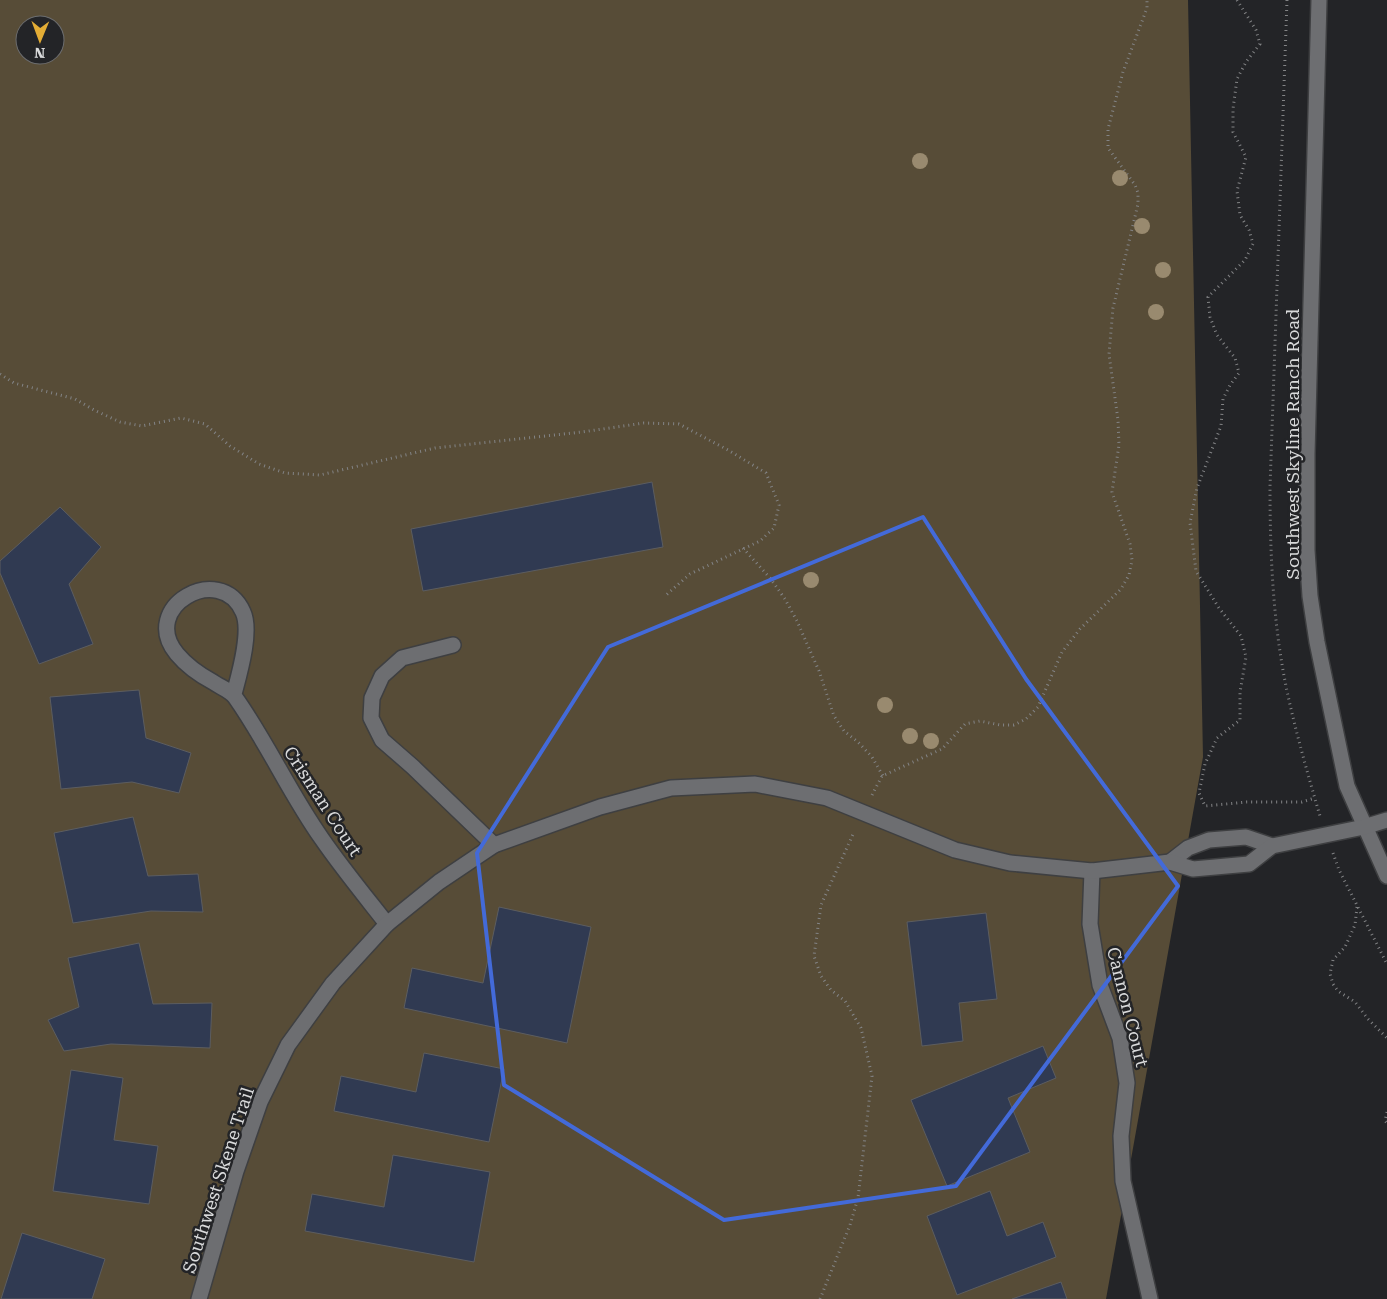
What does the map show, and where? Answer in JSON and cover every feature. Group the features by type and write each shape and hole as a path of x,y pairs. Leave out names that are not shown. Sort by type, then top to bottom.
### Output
{"street":[{"name":"Southwest Skyline Ranch Road","path":"1319,0 1307,454 1307,550 1310,596 1317,642 1347,786 1387,876"},
{"name":"Crisman Court","path":"234,694 246,642 244,614 232,596 218,590 202,590 188,594 177,604 167,622 166,629 170,645 181,659 194,670 234,694 322,839 387,924"},
{"path":"453,645 402,658 382,676 372,698 371,718 382,740 413,767 494,845"},
{"name":"Southwest Skene Trail","path":"199,1299 236,1171 260,1102 288,1045 333,983 387,924 439,882 494,845 600,807 671,788 755,784 827,798 955,850 1010,862 1092,871 1170,862 1193,869 1249,864 1272,846 1387,820"},
{"name":"Southwest Skene Trail","path":"1170,862 1188,848 1209,840 1246,837 1272,846"},
{"name":"Cannon Court","path":"1092,871 1090,924 1100,985 1120,1038 1127,1083 1121,1136 1123,1181 1150,1299"}],"path":[{"path":"820,1299 850,1225 858,1198 872,1076 861,1028 844,1001 831,990 821,976 814,956 821,905 863,812 883,776 942,749 965,724 980,721 1000,725 1014,725 1026,719 1038,708 1062,652 1080,629 1121,589 1129,576 1132,560 1130,544 1112,492 1118,445 1118,420 1109,354 1114,308 1138,204 1138,193 1135,185 1108,148 1108,130 1124,72 1147,8 1147,0"},
{"path":"1237,0 1256,30 1260,44 1246,62 1238,79 1233,109 1232,132 1246,157 1237,191 1240,215 1249,230 1253,244 1245,260 1208,297 1210,317 1216,335 1235,358 1239,373 1230,384 1223,399 1222,426 1197,488 1190,524 1196,572 1219,608 1242,636 1246,657 1240,692 1240,720 1217,738 1205,764 1199,794 1205,806 1247,802 1302,802 1315,798"},
{"path":"0,374 14,383 74,399 120,422 142,426 180,418 205,424 230,446 259,464 285,473 320,475 435,448 582,432 644,423 679,424 766,473 779,505 774,528 760,540 690,574 665,596"},
{"path":"743,548 770,578 785,599 797,621 819,671 834,716 844,731 872,757 883,776"},
{"path":"1357,905 1354,926 1344,947 1333,960 1330,974 1333,984 1338,991 1355,1002 1368,1019 1387,1038"},
{"path":"1387,1112 1385,1121 1387,1123"}],"highlighted area":[{"path":"923,517 1026,679 1178,886 956,1186 724,1220 504,1085 477,853 608,647"}],"shaded area":[{"path":"0,0 1188,0 1203,757 1106,1299 0,1299"}],"building":[{"path":"652,482 663,547 423,591 411,529"},
{"path":"60,507 101,547 69,584 93,644 39,664 0,573 0,561"},
{"path":"139,690 146,738 191,753 179,793 132,782 61,789 50,697"},
{"path":"133,817 148,876 198,874 203,912 151,911 73,923 54,833"},
{"path":"499,907 591,927 567,1043 404,1008 412,968 483,983"},
{"path":"986,913 997,999 959,1003 963,1041 922,1046 907,922"},
{"path":"139,943 153,1004 212,1003 210,1048 111,1044 64,1051 48,1020 79,1007 68,958"},
{"path":"1043,1046 1056,1078 1008,1098 1030,1152 947,1186 911,1100"},
{"path":"424,1053 504,1069 489,1142 334,1111 341,1076 416,1092"},
{"path":"71,1070 123,1078 114,1140 158,1146 149,1204 53,1191"},
{"path":"393,1155 490,1172 474,1262 305,1231 312,1194 384,1207"},
{"path":"990,1191 1007,1236 1043,1222 1056,1257 957,1295 927,1216"},
{"path":"22,1233 105,1259 92,1299 1,1299"},
{"path":"1061,1282 1067,1299 1012,1299"}]}
